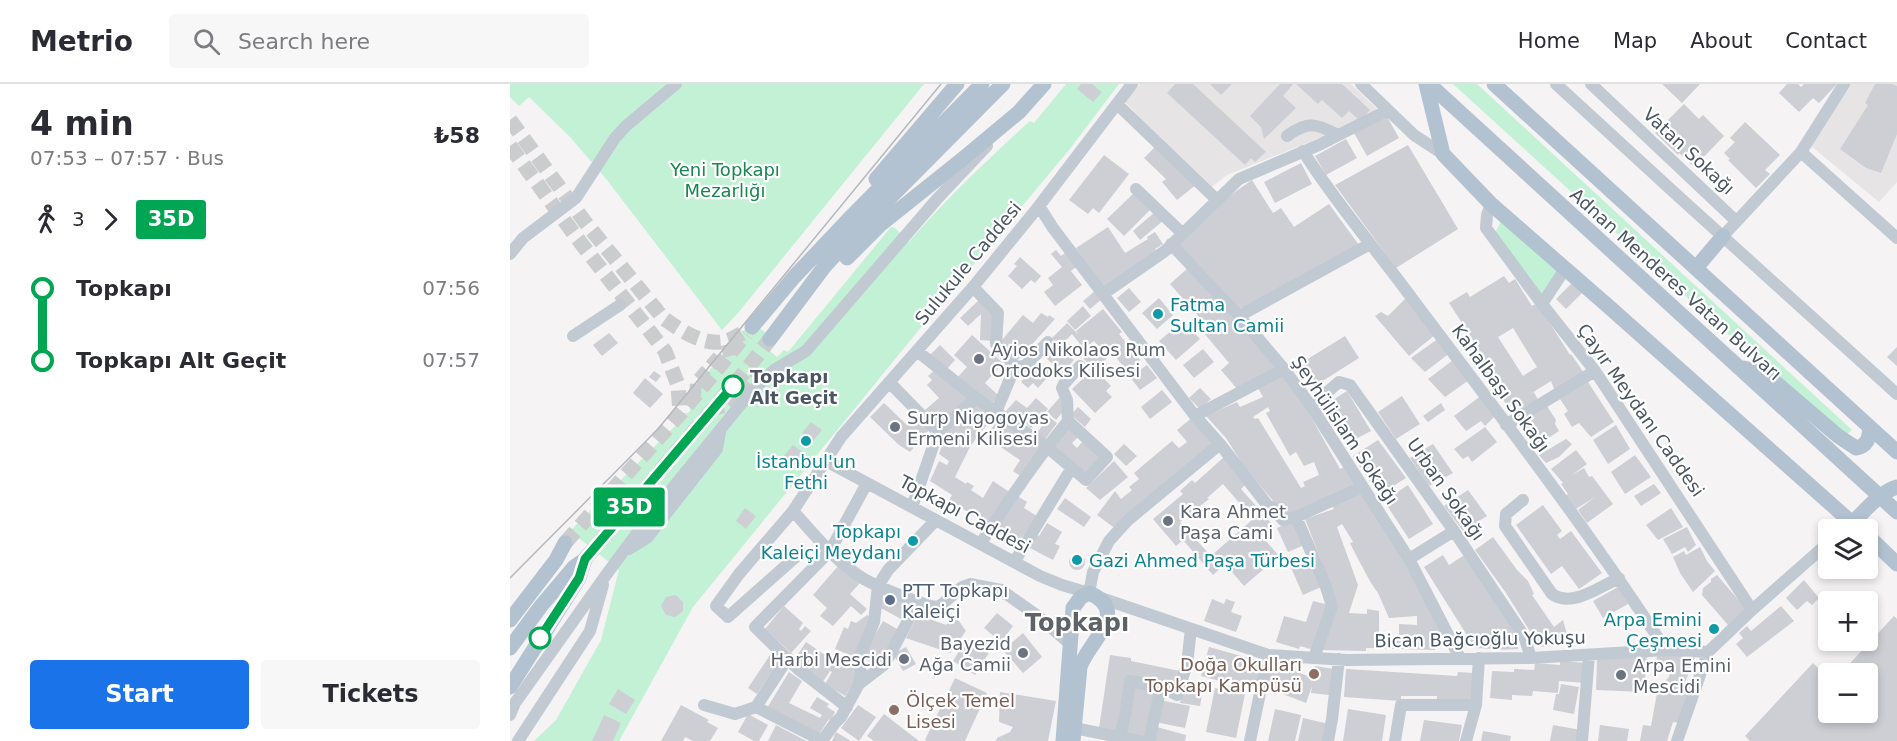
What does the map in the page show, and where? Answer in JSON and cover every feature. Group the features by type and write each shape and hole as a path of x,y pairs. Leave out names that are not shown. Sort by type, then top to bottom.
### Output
{"main road":[{"path":"839,230 847,214 859,199 957,84"},
{"path":"752,327 794,277 982,84"},
{"path":"770,339 824,267 1003,84"},
{"path":"799,303 880,225 1019,112 1044,84"},
{"path":"1428,84 1443,154"},
{"name":"Adnan Menderes Vatan Bulvarı","path":"1428,84 1897,512"},
{"name":"Adnan Menderes Vatan Bulvarı","path":"1494,84 1897,452"},
{"name":"Çayır Meydanı Caddesi","path":"1443,154 1491,204 1608,306 1843,519"},
{"path":"1696,268 1723,236"},
{"path":"1738,367 1758,371 1768,377 1838,436 1856,448 1863,447 1867,442 1870,428"},
{"path":"1860,519 1881,497 1893,487 1897,487"},
{"path":"510,605 549,557 565,543 556,560 510,620"},
{"path":"1878,546 1897,564"},
{"path":"510,648 541,606 574,567 585,559 579,578 510,687"},
{"path":"1063,741 1073,608 1081,597 1095,596 1105,604 1108,614 1107,623 1083,656 1074,735"}],"street":[{"path":"510,254 523,238 576,198 615,138 676,84"},
{"name":"Sulukule Caddesi","path":"799,554 728,617 716,606 739,574 793,512 841,437 973,287 1039,206 1132,84"},
{"name":"Çayır Meydanı Caddesi","path":"1361,84 1414,135 1443,154"},
{"path":"1556,84 1897,394"},
{"name":"Vatan Sokağı","path":"1591,84 1736,220"},
{"path":"1723,236 1801,152 1844,84"},
{"path":"1117,104 1217,200"},
{"path":"1103,294 1165,251 1239,178 1319,145 1388,110"},
{"path":"510,715 515,703 606,574 658,505 750,393 774,370 806,351 937,199 1019,112"},
{"path":"1287,136 1301,126 1324,127 1338,135"},
{"name":"Kahalbaşı Sokağı","path":"1303,151 1325,186 1506,425 1618,578 1666,650"},
{"path":"1801,152 1897,238"},
{"path":"1136,189 1182,233"},
{"name":"Çayır Meydanı Caddesi","path":"1491,204 1486,228 1595,371 1752,610"},
{"path":"1039,206 1053,228 1195,416 1283,520 1296,518 1362,487"},
{"name":"Şeyhülislam Sokağı","path":"1171,244 1239,316 1284,369 1311,406 1409,559 1460,658"},
{"path":"1239,316 1370,244"},
{"path":"1542,304 1565,270"},
{"path":"973,287 998,313 996,344 1015,367"},
{"path":"573,336 620,304"},
{"path":"1015,367 1025,366 1048,342"},
{"path":"917,351 976,398 1047,447 1086,480 1107,457 1068,421"},
{"path":"981,543 1010,497 1068,421 1067,400 1062,388 1080,366"},
{"path":"996,412 1015,367"},
{"path":"1195,416 1284,369"},
{"path":"1506,425 1595,371"},
{"path":"889,382 938,432"},
{"name":"Urban Sokağı","path":"1311,406 1339,382 1350,385 1454,531 1524,636 1531,658"},
{"path":"912,507 938,432 976,398"},
{"path":"1095,596 1093,572 1109,541 1128,520 1220,444"},
{"name":"Topkapı Caddesi","path":"826,461 1062,585 1095,596"},
{"path":"1015,561 1071,469"},
{"path":"847,707 798,669 755,627 830,551 867,483"},
{"path":"1523,500 1506,514 1505,526 1552,594 1564,599 1575,598 1618,578"},
{"path":"793,512 830,551 861,578 933,608 940,606 962,587 970,584 1001,590 1039,617 1070,644"},
{"path":"1296,518 1332,606 1314,658"},
{"path":"756,707 823,741 847,707 859,684 861,673 859,658 874,621 878,586 888,570 936,520"},
{"path":"1409,559 1454,531"},
{"path":"1677,741 1708,652 1818,552"},
{"path":"518,741 590,631 606,574"},
{"name":"Bican Bağcıoğlu Yokuşu","path":"1095,596 1268,655 1314,658 1531,658 1666,650 1708,652"},
{"path":"859,684 885,664 918,602"},
{"path":"1120,738 1130,681 1161,687 1177,695 1187,664 1191,629"},
{"path":"1251,741 1268,655"},
{"path":"1582,741 1589,655"},
{"path":"704,705 735,714 756,707 788,658"},
{"path":"1328,741 1339,658"},
{"path":"1466,741 1476,705 1479,658"},
{"path":"1149,741 1161,687"},
{"path":"1395,741 1401,705 1476,705"},
{"path":"1074,735 1138,741"}],"shaded area":[{"path":"1140,84 1351,84 1377,109 1355,124 1227,175 1209,189 1125,102"},
{"path":"1849,84 1897,84 1897,182 1879,202 1811,146"}],"green space":[{"name":"Yeni Topkapı Mezarlığı","path":"510,84 924,84 722,330 607,180 570,137 529,97 519,106 510,97"},
{"path":"1066,84 1119,84 1069,150 693,607 619,741 534,741 556,720 601,640 619,570 570,531 690,411 690,393 751,322 766,333 759,342 777,357 784,350 788,352 891,227 909,242 983,165 1030,121 1034,123"},
{"path":"1453,84 1477,84 1852,430 1845,436 1712,320"},
{"path":"1501,221 1558,270 1543,295 1495,233"}],"building":[{"path":"1081,84 1092,84 1102,92 1093,102 1077,89"},
{"path":"1175,84 1193,84 1266,152 1255,162 1251,158 1245,165 1167,93"},
{"path":"1210,84 1232,84 1221,95"},
{"path":"1280,84 1293,84 1283,96 1296,108 1264,139 1261,127 1250,116"},
{"path":"1296,84 1342,84 1370,110 1360,121 1349,111 1342,118 1322,100 1318,104"},
{"path":"1662,84 1700,84 1682,103"},
{"path":"1787,84 1798,84 1801,87 1804,84 1837,84 1819,103 1813,98 1799,112 1779,93"},
{"path":"1875,84 1897,86 1897,134 1881,173 1866,168 1840,149 1868,105 1865,103"},
{"path":"1684,104 1699,119 1703,115 1724,136 1694,167 1655,133"},
{"path":"1385,113 1399,138 1367,156 1353,131"},
{"path":"1745,122 1780,155 1765,170 1770,174 1756,188 1724,153 1735,142 1730,138"},
{"path":"1346,139 1357,158 1326,175 1315,156"},
{"path":"1158,144 1197,184 1177,200 1162,182 1166,179 1144,158"},
{"path":"1408,145 1458,229 1396,268 1335,185"},
{"path":"1104,155 1129,174 1099,213 1093,208 1088,214 1069,200"},
{"path":"1301,163 1312,184 1275,203 1264,182"},
{"path":"1252,180 1273,213 1281,208 1294,227 1329,204 1359,245 1245,307 1235,309 1177,247 1218,204"},
{"path":"1134,193 1151,209 1124,236 1107,219"},
{"path":"1156,211 1164,220 1140,240 1133,231"},
{"path":"1108,227 1125,253 1155,232 1163,244 1155,249 1157,253 1103,289 1076,248"},
{"path":"1056,250 1061,256 1065,253 1076,267 1071,271 1082,285 1055,306 1044,292 1053,285 1048,278 1062,267 1051,254"},
{"path":"1020,257 1041,276 1035,283 1031,280 1022,289 1008,276 1017,266 1014,264"},
{"path":"1189,267 1278,370 1238,390 1221,370 1229,363 1203,332 1208,327 1170,284"},
{"path":"1504,276 1509,283 1515,279 1532,306 1537,303 1584,373 1555,391 1551,381 1527,396 1534,392 1539,402 1515,417 1468,354 1479,349 1449,303 1467,292 1470,297","holes":["1513,328 1537,367 1523,376 1498,337"]},
{"path":"1572,283 1582,293 1566,309 1556,299"},
{"path":"1129,288 1141,302 1129,312 1117,298"},
{"path":"1095,291 1102,299 1090,309 1083,301"},
{"name":"Fatma Sultan Camii","path":"1159,298 1173,315 1157,329 1142,313"},
{"path":"1406,298 1435,335 1409,356 1375,316 1381,312 1388,316"},
{"path":"979,300 993,315 992,341 980,340 981,314 968,326 960,318"},
{"path":"1083,306 1091,316 1075,330 1067,321"},
{"path":"1103,309 1122,332 1119,334 1140,360 1127,371 1106,345 1101,349 1094,341 1084,349 1072,334 1060,346 1052,338 1067,323 1078,334 1076,331"},
{"path":"1041,313 1055,319 1017,361 1001,341 1023,315 1033,323"},
{"path":"1184,320 1200,339 1176,360 1159,341"},
{"path":"609,333 618,343 602,356 593,345"},
{"name":"Ayios Nikolaos Rum Ortodoks Kilisesi","path":"972,335 1003,363 985,383 999,396 989,406 957,378 967,367 954,355"},
{"path":"1345,336 1359,358 1313,387 1298,365"},
{"path":"1439,338 1451,352 1425,372 1411,358"},
{"path":"940,345 955,360 945,371 930,355"},
{"path":"1058,346 1074,360 1062,373 1046,358"},
{"path":"1097,347 1107,358 1104,361 1107,364 1098,372 1111,386 1106,391 1112,397 1095,413 1072,389 1093,369 1083,358"},
{"path":"1897,347 1897,366 1887,357"},
{"path":"1203,349 1214,362 1194,378 1183,365"},
{"path":"1453,360 1469,380 1445,397 1428,379"},
{"path":"1039,362 1051,373 1038,388 1033,383 1028,388 1021,382"},
{"path":"1147,365 1157,378 1140,390 1130,377"},
{"path":"937,368 971,401 941,428 925,410 939,398 927,385 932,380 928,376"},
{"path":"654,371 661,376 656,382 649,377"},
{"path":"1287,374 1340,469 1344,467 1355,484 1287,517 1245,468 1226,438 1206,416 1237,402 1240,407 1263,397 1258,388","holes":["1268,407 1270,411 1266,413 1290,456 1296,452 1304,466 1314,462 1319,475 1303,482 1305,486 1301,488 1258,418 1253,417"]},
{"path":"645,378 663,394 650,408 633,393"},
{"path":"1588,382 1614,422 1591,437 1579,423 1572,427 1564,414 1568,411 1560,399"},
{"path":"1200,388 1211,399 1200,409 1189,398"},
{"path":"1162,390 1172,402 1150,419 1141,407"},
{"path":"1347,391 1371,431 1346,444 1320,408"},
{"path":"1482,395 1497,414 1485,426 1481,421 1466,431 1454,416"},
{"path":"1061,396 1065,409 1056,420 1047,412"},
{"path":"1402,396 1420,424 1396,439 1378,412"},
{"path":"1036,398 1048,409 1031,428 1019,417 1015,421 1005,412 1016,400 1027,408"},
{"path":"975,400 994,416 971,445 955,477 974,486 971,490 983,498 993,481 1011,493 990,526 949,500 952,495 930,481 939,461 947,465 949,461 939,454 949,427"},
{"name":"Surp Nigogoyas Ermeni Kilisesi","path":"884,403 906,424 913,417 929,430 910,452 899,445 870,417"},
{"path":"1441,403 1445,410 1428,422 1423,416"},
{"path":"1547,406 1556,420 1555,424 1559,431 1535,447 1518,424"},
{"path":"1078,407 1091,419 1085,427 1071,415"},
{"path":"1000,416 1047,447 1023,478 1013,471 1020,460 986,437"},
{"path":"1049,417 1057,423 1044,441 1035,435"},
{"path":"1193,417 1214,444 1116,529 1097,515 1115,491 1121,499 1132,490 1129,487 1139,479 1134,473 1172,441 1179,448 1187,442 1177,430"},
{"path":"811,422 822,430 813,441 802,433"},
{"path":"1616,425 1630,449 1608,464 1593,440"},
{"path":"1485,427 1497,442 1472,462 1468,456 1463,459 1454,449"},
{"path":"1068,428 1078,437 1072,443 1077,448 1084,440 1104,457 1086,477 1050,448"},
{"path":"1566,439 1572,444 1559,457 1546,463 1539,455"},
{"path":"1378,440 1406,478 1379,495 1353,456"},
{"path":"1124,444 1137,456 1126,466 1114,454"},
{"path":"1433,444 1453,473 1429,486 1410,458"},
{"path":"793,445 804,453 794,466 783,457"},
{"path":"1576,450 1587,464 1572,475 1584,468 1613,504 1587,523 1578,510 1595,497 1576,509 1566,495 1568,494 1561,484 1563,483 1551,469"},
{"path":"1635,455 1651,477 1625,494 1611,472"},
{"name":"Kara Ahmet Paşa Cami","path":"1224,457 1247,483 1241,489 1272,524 1260,534 1279,556 1244,586 1225,564 1213,575 1183,540 1176,546 1153,519 1183,494 1180,491 1192,480 1195,483","holes":["1223,484 1253,519 1211,556 1180,522 1209,499 1207,498"]},
{"path":"1114,461 1128,477 1100,500 1086,488"},
{"path":"1654,484 1661,493 1641,506 1634,496"},
{"path":"1408,485 1433,524 1409,539 1384,501"},
{"path":"1360,489 1392,540 1452,647 1435,647 1435,650 1366,648 1366,651 1321,650 1335,613 1321,560 1305,519 1334,509 1332,505","holes":["1342,524 1353,542 1350,543 1389,618 1417,616 1417,625 1399,624 1399,639 1379,638 1379,611 1367,609 1367,614 1349,613 1358,585 1337,527"]},
{"path":"1468,490 1487,516 1463,531 1444,506"},
{"path":"1014,494 1027,502 1024,508 1037,516 1020,540 994,524"},
{"path":"1065,498 1091,517 1084,527 1057,509"},
{"path":"1543,505 1562,531 1557,535 1560,539 1571,531 1602,573 1579,589 1562,566 1551,574 1516,525"},
{"path":"745,508 756,516 746,529 736,521"},
{"path":"1671,508 1683,527 1658,540 1646,525"},
{"path":"1293,521 1304,545 1288,552 1277,528"},
{"path":"1047,523 1062,532 1055,544 1060,546 1053,560 1030,548"},
{"path":"1687,527 1696,545 1688,552 1685,547 1672,554 1663,539"},
{"path":"1493,537 1528,581 1534,594 1532,595 1554,627 1563,620 1570,645 1538,647 1506,593 1475,550"},
{"path":"1700,547 1715,571 1693,592 1680,573 1673,557 1684,551 1686,555"},
{"name":"Gazi Ahmed Paşa Türbesi","path":"1077,554 1083,556 1085,562 1083,568 1077,570 1071,568 1069,562 1071,556"},
{"path":"1466,554 1517,633 1518,649 1475,648 1424,567 1443,555 1449,565"},
{"path":"1307,555 1321,587 1303,595 1289,563"},
{"path":"839,565 860,583 850,594 867,609 861,615 851,606 833,626 820,616 827,608 813,595"},
{"path":"1717,575 1746,609 1728,625 1702,595 1703,588"},
{"path":"1804,580 1818,597 1812,605 1807,601 1797,610 1786,598"},
{"path":"1618,587 1628,604 1603,618 1593,601"},
{"path":"887,592 909,605 901,619 879,607"},
{"path":"676,595 683,602 683,611 675,617 666,615 661,606 666,597"},
{"path":"1212,599 1224,604 1226,599 1235,602 1231,612 1242,616 1236,632 1204,621"},
{"path":"1313,601 1329,605 1314,650 1300,646 1299,649 1276,642 1284,616 1306,622"},
{"path":"784,606 803,623 799,629 801,631 805,626 811,631 791,653 765,629"},
{"path":"1781,606 1794,621 1747,657 1736,644 1743,638 1739,633 1747,626 1751,631"},
{"path":"997,613 1013,626 1001,642 984,628"},
{"path":"954,614 966,631 950,653 906,638 918,615 946,625"},
{"path":"867,615 871,618 855,657 835,649 844,627 848,629 851,621 856,623"},
{"path":"1894,616 1897,619 1897,741 1750,741 1745,736 1813,663 1818,668 1818,723 1878,723 1878,663 1850,663 1861,651 1878,651 1878,633"},
{"path":"883,621 899,630 878,666 862,657"},
{"name":"Bayezid Ağa Camii","path":"1023,633 1042,657 1023,673 1003,650"},
{"path":"966,639 989,653 975,675 953,661"},
{"path":"806,642 828,657 824,670 825,668 830,671 822,683 794,660"},
{"name":"Harbi Mescidi","path":"906,647 916,664 903,671 893,654"},
{"path":"1209,647 1263,662 1255,690 1201,676"},
{"path":"1679,651 1695,658 1683,687 1676,684 1691,691 1679,723 1673,722 1667,741 1640,741 1643,725 1651,726 1657,693 1662,694 1672,668 1656,668 1657,654"},
{"path":"834,653 857,667 858,676 845,696 825,684 832,672 825,668"},
{"path":"770,655 779,662 757,694 748,688"},
{"path":"1110,655 1180,671 1176,688 1127,678 1119,731 1099,728"},
{"name":"Arpa Emini Mescidi","path":"1647,655 1644,692 1596,690 1597,659"},
{"path":"1560,661 1586,663 1585,683 1559,681 1558,693 1533,691 1532,696 1512,695 1512,700 1490,698 1492,671 1534,670 1535,663 1560,665"},
{"path":"1271,662 1313,678 1315,666 1334,669 1329,695 1311,693 1312,686 1306,703 1262,686"},
{"path":"1346,669 1457,676 1458,672 1474,673 1472,703 1437,700 1437,696 1401,696 1401,701 1344,697"},
{"path":"789,672 802,681 789,703 820,718 822,715 810,708 817,697 829,704 827,707 835,712 818,736 767,708"},
{"path":"955,678 987,693 965,741 927,741 925,740"},
{"path":"1184,681 1204,684 1200,706 1180,703"},
{"path":"1561,684 1579,687 1574,714 1553,710 1556,694 1559,694"},
{"path":"1134,685 1156,689 1146,739 1124,734"},
{"path":"1215,688 1245,694 1236,738 1206,732"},
{"path":"618,689 635,700 626,714 609,704"},
{"path":"1000,692 1056,701 1048,741 996,741 997,738 1010,732 1013,727 999,722"},
{"path":"1159,700 1190,706 1185,728 1155,722"},
{"path":"681,705 709,720 707,722 718,728 710,741 693,741 685,737 683,741 661,741"},
{"path":"858,705 876,717 859,741 841,728"},
{"path":"1275,709 1301,715 1295,741 1268,741"},
{"path":"1348,709 1386,715 1382,741 1343,741"},
{"path":"748,714 768,725 759,741 754,741 738,732"},
{"path":"884,714 919,741 874,741 867,736"},
{"path":"604,715 621,723 613,741 592,741"},
{"path":"1303,718 1329,724 1325,741 1298,741"},
{"path":"1424,720 1462,725 1459,741 1420,741"},
{"path":"776,725 795,735 806,741 768,741"},
{"path":"1553,725 1581,730 1579,741 1550,741"},
{"path":"1600,725 1629,729 1627,741 1598,741"},
{"path":"1157,727 1186,735 1185,741 1154,741"},
{"path":"1483,731 1511,736 1510,741 1481,741"},
{"path":"836,732 851,741 832,741"}],"tunnel":[{"path":"510,120 585,222 663,318 677,328 709,342 726,341 752,327"},
{"path":"510,146 577,238 665,351 678,385 680,414"},
{"path":"565,543 680,414 746,334"},
{"path":"585,559 770,339"},
{"path":"695,396 696,382 722,352 734,349"},
{"path":"712,410 729,406 755,377 756,357"}],"tram line":[{"path":"510,578 658,429 941,84"}],"bus line":[{"name":"35D","path":"540,638 579,578 585,559 733,386"}],"place":[{"name":"Fatma Sultan Camii","path":"1158,314"},
{"name":"Ayios Nikolaos Rum Ortodoks Kilisesi","path":"979,359"},
{"name":"Topkapı Alt Geçit","path":"733,386"},
{"name":"Surp Nigogoyas Ermeni Kilisesi","path":"895,427"},
{"name":"İstanbul'un Fethi","path":"806,441"},
{"name":"Kara Ahmet Paşa Cami","path":"1168,521"},
{"name":"Topkapı Kaleiçi Meydanı","path":"913,541"},
{"name":"Gazi Ahmed Paşa Türbesi","path":"1077,560"},
{"name":"PTT Topkapı Kaleiçi","path":"890,600"},
{"name":"Arpa Emini Çeşmesi","path":"1714,629"},
{"name":"Bayezid Ağa Camii","path":"1023,653"},
{"name":"Harbi Mescidi","path":"904,659"},
{"name":"Doğa Okulları Topkapı Kampüsü","path":"1314,674"},
{"name":"Arpa Emini Mescidi","path":"1621,675"},
{"name":"Ölçek Temel Lisesi","path":"894,710"}],"district":[{"name":"Topkapı","path":"1077,623"}]}
